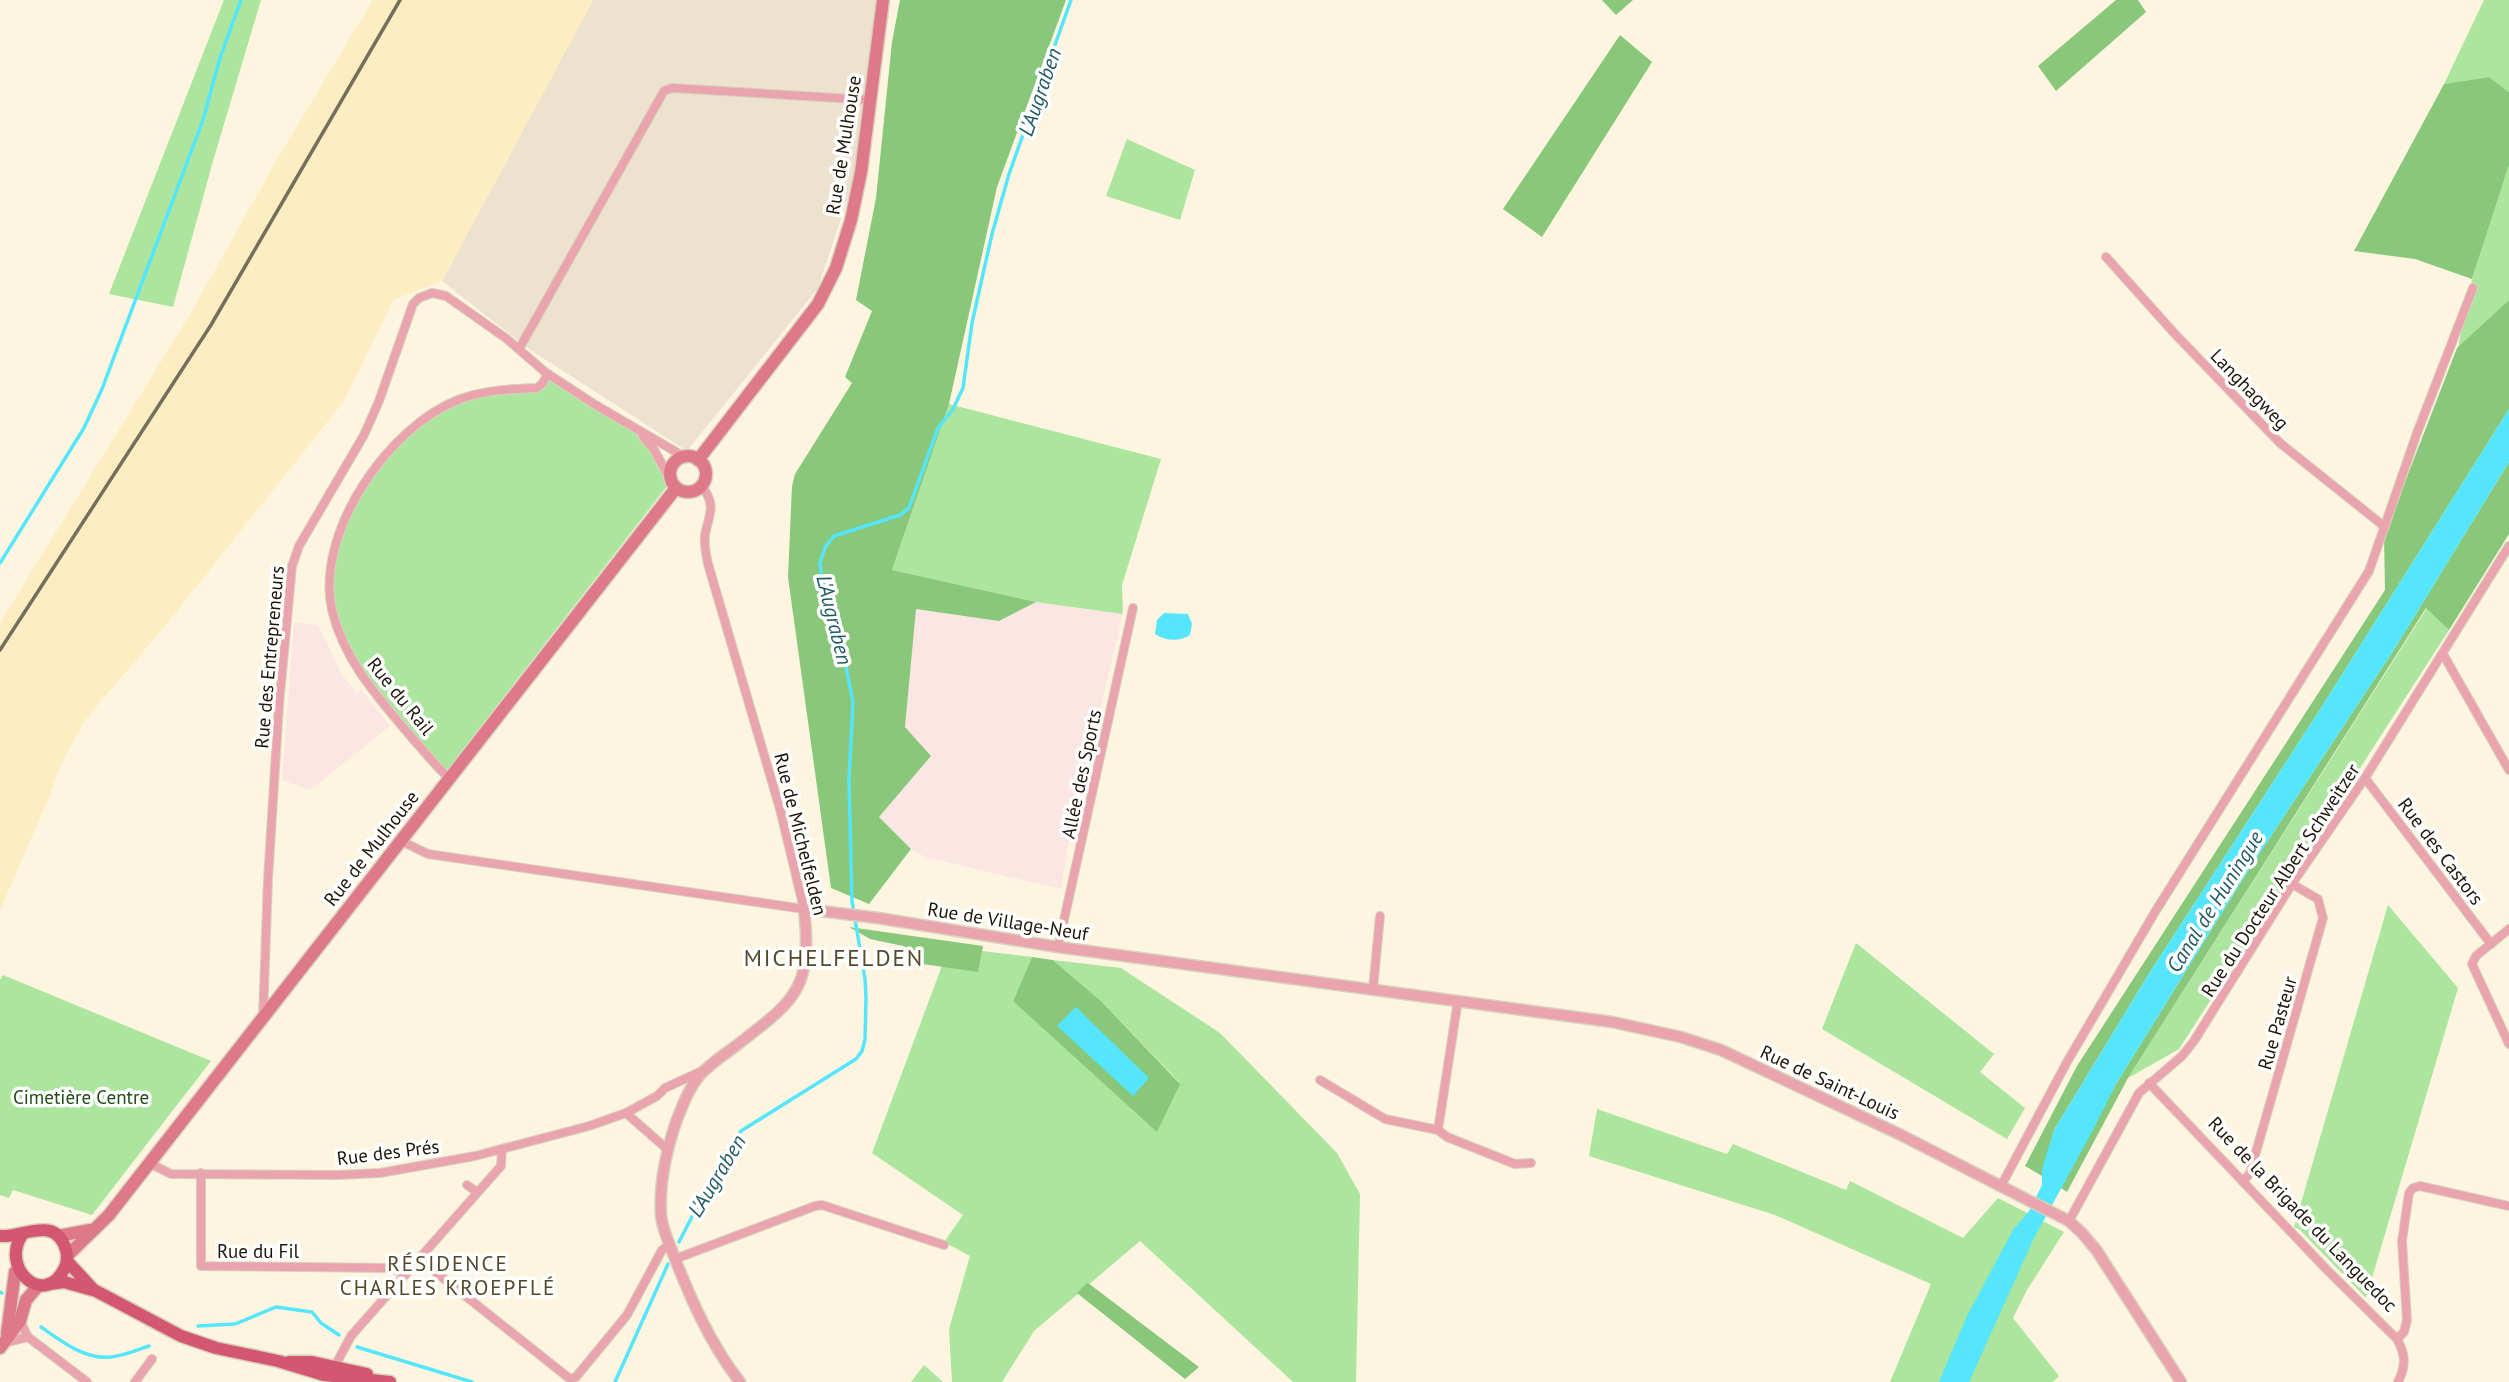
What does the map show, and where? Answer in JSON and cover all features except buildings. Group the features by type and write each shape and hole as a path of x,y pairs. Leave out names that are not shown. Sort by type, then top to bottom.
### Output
{"main road":[{"name":"Rue de Mulhouse","path":"698,460 818,304 830,280 851,220 861,172 883,0"},
{"path":"683,456 698,460 706,472 702,486 687,493 673,483 671,467 683,456"},
{"name":"Rue de Mulhouse","path":"67,1259 108,1215 401,841 673,483"},
{"path":"0,1236 22,1235 37,1229 48,1230 58,1236 66,1248 67,1259 61,1275 44,1284 26,1300 20,1321 3,1343"},
{"path":"58,1236 94,1229"},
{"path":"22,1235 5,1255 21,1279 44,1284 64,1282 96,1291 181,1336 216,1348 278,1361 323,1379 388,1382"},
{"path":"67,1259 96,1291"},
{"path":"3,1343 15,1272"},
{"path":"278,1361 335,1366 388,1382"}],"street":[{"path":"519,349 664,91 672,88 870,100"},
{"name":"Langhagweg","path":"2106,257 2175,334 2280,443 2385,527"},
{"path":"2001,1186 2067,1062 2148,924 2369,571 2417,433 2473,288"},
{"name":"Rue des Entrepreneurs","path":"263,1017 279,705 295,555 364,435 384,387 409,311 419,298 432,293 446,296 519,349 548,374 636,430 683,456"},
{"name":"Rue du Rail","path":"449,778 362,677 349,654 332,609 330,585 335,549 362,487 398,439 430,414 456,401 481,392 537,388 548,374"},
{"name":"Rue des Entrepreneurs","path":"636,430 653,448 673,483"},
{"name":"Rue de Michelfelden","path":"702,486 710,501 712,513 705,537 708,564 780,809 804,909 807,937 806,965 793,995 777,1013 706,1069 689,1090 667,1149 661,1218 690,1296 713,1341 740,1382"},
{"name":"Rue du Docteur Albert Schweitzer","path":"2065,1219 2138,1093 2182,1056 2194,1041 2292,884 2365,778 2509,546"},
{"name":"Allée des Sports","path":"1058,947 1133,608"},
{"path":"2443,654 2509,770"},
{"name":"Rue des Castors","path":"2365,778 2491,943"},
{"name":"Rue de Village-Neuf","path":"401,841 428,854 870,917 1058,947 1612,1022"},
{"name":"Rue Pasteur","path":"2243,1182 2250,1173 2323,918 2318,899 2292,884"},
{"path":"1373,989 1380,916"},
{"path":"2509,929 2476,956 2472,964 2509,1044"},
{"path":"1438,1130 1458,1000"},
{"name":"Rue de Saint-Louis","path":"1612,1022 1681,1037 1721,1050 1902,1135 2065,1219 2097,1251 2181,1382"},
{"name":"Rue des Prés","path":"149,1163 171,1174 338,1175 380,1172 502,1149 589,1126 626,1113 657,1096 665,1088 706,1069"},
{"path":"1320,1080 1385,1119 1438,1130 1447,1137 1515,1164 1531,1163"},
{"name":"Rue de la Brigade du Languedoc","path":"2149,1083 2398,1339 2405,1361 2398,1382"},
{"path":"665,1088 689,1090"},
{"path":"626,1113 667,1149"},
{"path":"335,1366 351,1336 501,1166 502,1149"},
{"name":"Rue du Fil","path":"201,1173 201,1266 391,1268 406,1274"},
{"path":"467,1185 477,1192"},
{"path":"2398,1339 2404,1332 2407,1320 2402,1241 2409,1193 2413,1188 2420,1186 2509,1206"},
{"path":"675,1259 822,1205 944,1245"},
{"path":"419,1259 570,1379 576,1377 627,1315 662,1250 670,1245"},
{"path":"20,1321 28,1337 87,1382"},
{"path":"3,1343 28,1337"},
{"path":"135,1382 152,1359"}],"shaded area":[{"path":"373,0 593,0 442,281 393,300 344,401 164,627 85,720 59,768 0,910 0,623 191,313 282,151"},
{"path":"593,0 876,0 854,179 818,288 687,451 529,349 442,281"},
{"path":"892,570 1036,602 1123,614 1071,829 1061,889 925,857 911,849 879,817 931,756 905,727"},
{"path":"294,622 318,625 341,673 356,693 361,690 390,726 310,790 282,780"}],"green space":[{"path":"224,0 261,0 173,307 109,294"},
{"path":"900,0 1066,0 997,187 949,404 892,570 1036,602 999,621 916,609 905,727 931,756 879,817 911,849 869,904 831,888 788,577 792,486 795,474 852,383 845,377 872,311 856,300 876,198 892,42"},
{"path":"1602,0 1633,0 1616,15"},
{"path":"2116,0 2138,0 2146,12 2056,91 2038,66"},
{"path":"2484,0 2509,0 2509,92 2489,77 2444,84"},
{"path":"1620,35 1652,62 1542,237 1503,209"},
{"path":"2489,77 2509,92 2509,165 2472,279 2415,259 2354,251 2444,84"},
{"path":"1127,139 1195,170 1180,220 1106,196"},
{"path":"2509,165 2509,300 2458,348 2472,279"},
{"path":"2509,300 2509,409 2321,708 2150,972 2054,1130 2042,1176 2025,1166 2077,1066 2385,590 2384,536 2457,348"},
{"path":"548,374 636,430 653,448 667,486 444,774 362,677 332,609 332,566 352,506 398,439 456,401 537,388"},
{"path":"949,404 1161,459 1122,585 1123,614 1036,602 892,570"},
{"path":"2509,462 2509,534 2449,630 2426,608 2128,1078 2067,1192 2061,1188 2116,1084 2246,874 2395,648"},
{"path":"2427,608 2449,630 2179,1049 2128,1078"},
{"path":"2388,905 2458,988 2366,1298 2294,1227"},
{"path":"849,927 983,946 978,972 916,963 903,946 870,939"},
{"path":"1856,943 1994,1054 1980,1072 2025,1108 2007,1139 1822,1029"},
{"path":"949,947 1032,957 1013,1001 1180,1083 1102,1002 1053,960 1121,968 1220,1033 1337,1153 1360,1194 1356,1382 1293,1382 1140,1241 1034,1331 1002,1382 952,1382 949,1329 970,1256 944,1242 963,1215 872,1153"},
{"path":"1032,957 1053,960 1102,1002 1180,1084 1157,1132 1013,1001"},
{"name":"Cimetière Centre","path":"3,975 211,1061 92,1215 13,1190 9,1198 0,1195 0,980"},
{"path":"1597,1109 1727,1154 1733,1144 1846,1190 1850,1181 1963,1238 1998,1198 2064,1232 2027,1290 2013,1318 2059,1376 2053,1382 1890,1382 1931,1284 1775,1215 1589,1156"},
{"path":"1087,1283 1199,1367 1185,1379 1077,1293"},
{"path":"924,1365 943,1382 911,1382"}],"water":[{"name":"Canal de Huningue","path":"2509,409 2509,462 2395,648 2246,874 2116,1084 2034,1238 1969,1382 1939,1382 1967,1316 2013,1230 2029,1211 2042,1185 2042,1169 2054,1130 2150,972 2321,708"},
{"path":"1164,613 1188,614 1192,624 1190,635 1172,640 1155,634 1157,620"},
{"path":"1076,1007 1149,1078 1133,1096 1057,1026"}],"waterway":[{"path":"0,563 84,428 102,389 203,120 220,58 241,0"},
{"name":"L'Augraben","path":"679,1242 698,1205 707,1194 727,1151 741,1131 856,1059 862,1051 865,1040 865,979 852,901 849,780 853,702 830,598 822,581 820,563 825,547 834,536 900,515 909,508 938,428 953,409 963,388 972,323 992,234 1009,174 1071,0"},
{"name":"L'Augraben","path":"615,1382 668,1264"},
{"name":"L'Augraben","path":"198,1326 235,1324 276,1307 312,1312 321,1323 339,1335"},
{"name":"L'Augraben","path":"41,1327 92,1356 116,1356 149,1346"},
{"name":"L'Augraben","path":"357,1347 472,1382"}],"railway":[{"path":"0,650 211,325 400,0"}],"district":[{"name":"MICHELFELDEN","path":"834,958"},
{"name":"RÉSIDENCE CHARLES KROEPFLÉ","path":"448,1276"}]}
